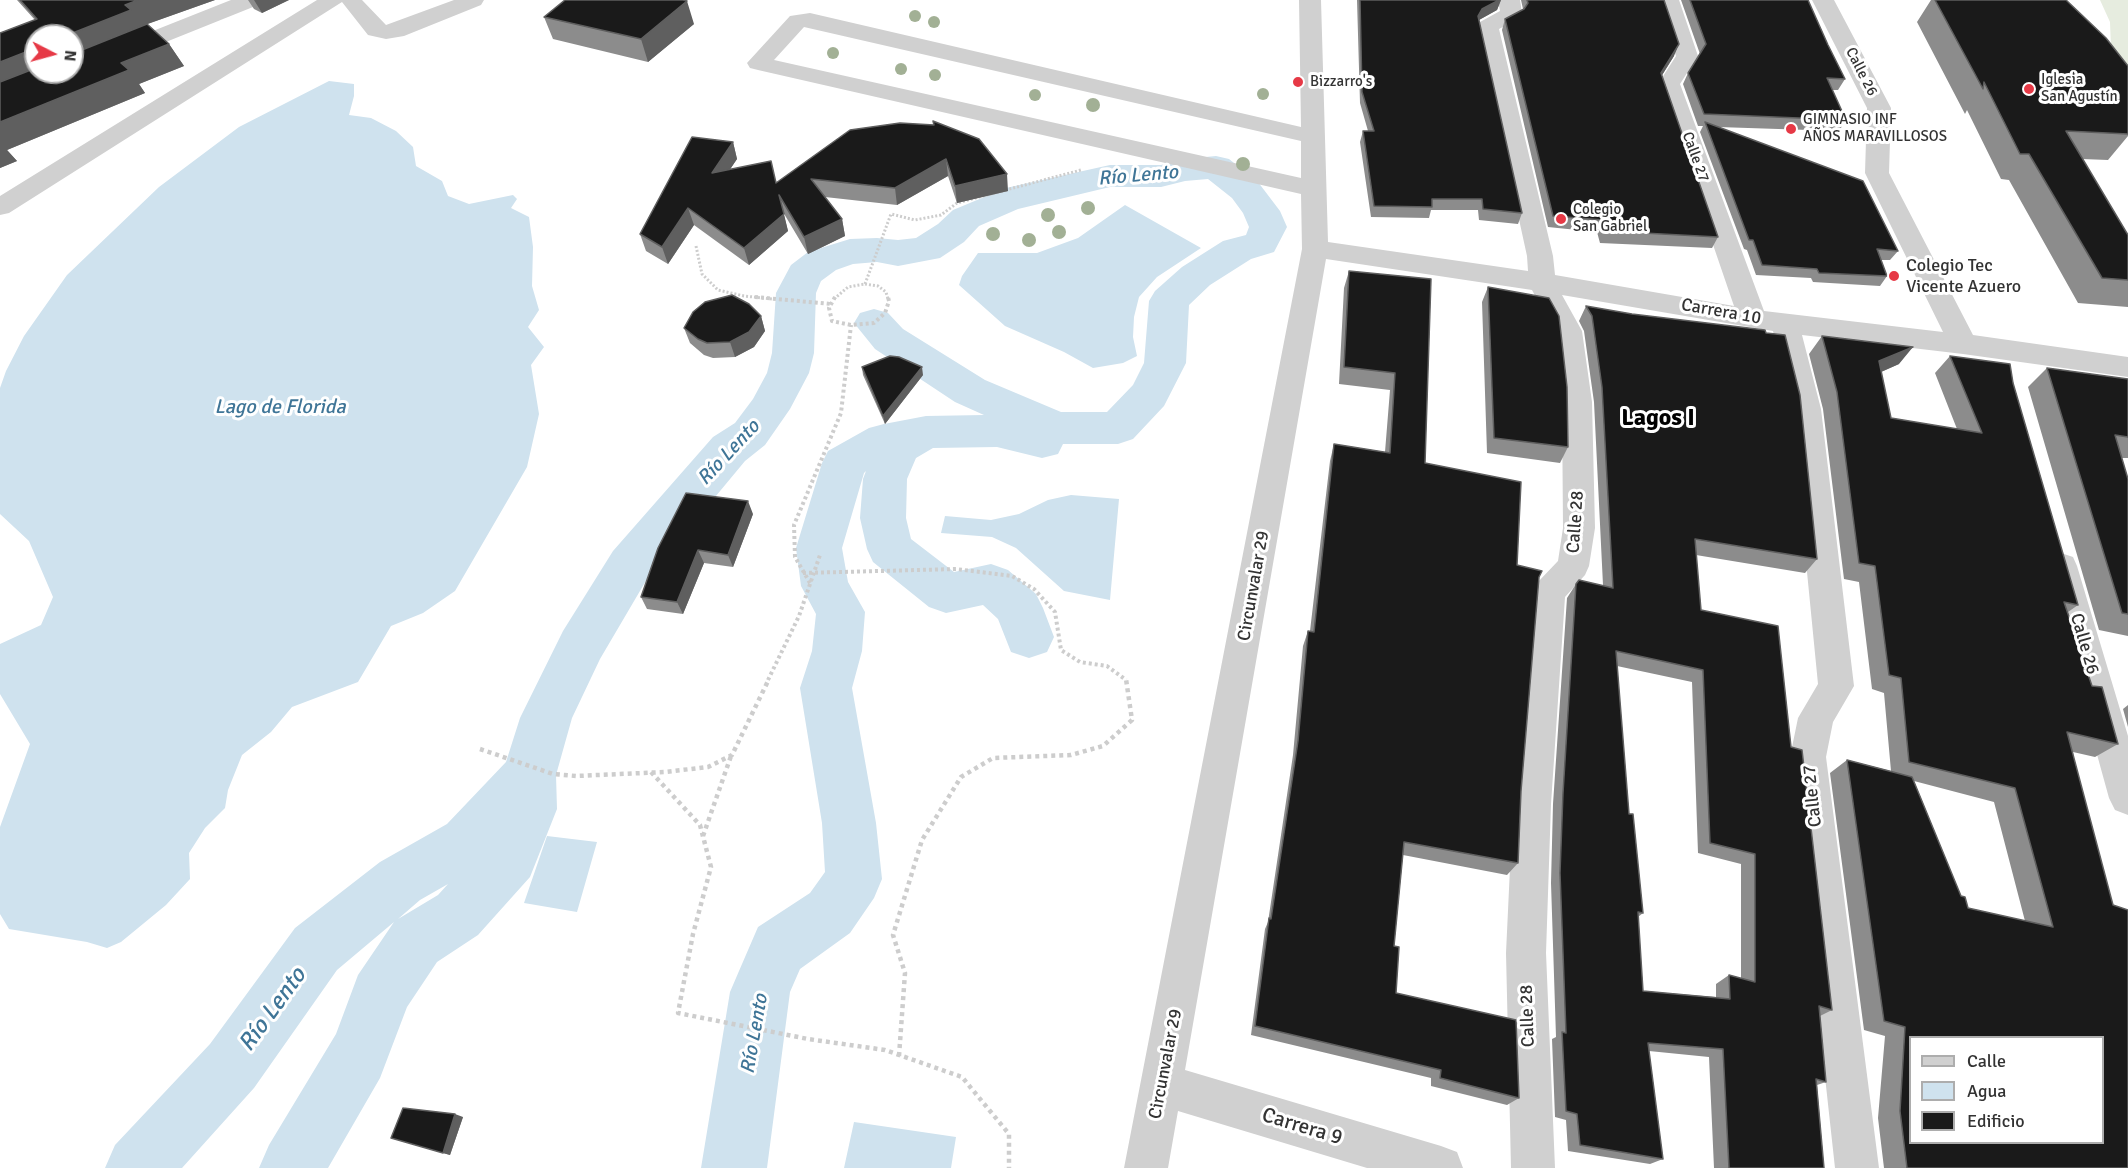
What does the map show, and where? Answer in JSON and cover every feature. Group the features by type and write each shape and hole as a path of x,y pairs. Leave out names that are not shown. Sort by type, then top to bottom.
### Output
{"street":[{"path":"100,61 250,0"},
{"path":"0,207 332,0"},
{"path":"351,0 376,30 396,30 473,0"},
{"name":"Circunvalar 29","path":"1146,1168 1316,249 1310,0"},
{"name":"Calle 28","path":"1509,0 1512,13 1488,27 1540,256 1542,282 1568,331 1577,402 1580,528 1573,566 1550,593 1532,804 1526,953 1533,1168"},
{"name":"Calle 27","path":"1668,0 1687,56 1669,84 1806,409 1836,686 1816,718 1808,758 1857,1168"},
{"name":"Calle 26","path":"1823,0 1879,108 1877,173 1963,344"},
{"path":"1312,136 810,21 798,21 758,63 1315,189"},
{"name":"Carrera 10","path":"1316,249 1542,282 1769,320 1963,344 2008,365 2128,368"},
{"name":"Calle 26","path":"2053,536 2128,798"},
{"name":"Carrera 9","path":"1162,1085 1441,1168"}],"path":[{"path":"865,284 891,214 915,220 941,215 957,203 1085,168"},
{"path":"696,246 702,274 718,290 831,304"},
{"path":"865,284 878,286 886,292 889,301 885,313 874,323 851,326 832,321 829,308 831,304 834,298 848,286 865,284"},
{"path":"810,584 795,557 794,525 841,413 845,362 851,326"},
{"path":"703,836 732,755 799,616 820,555"},
{"path":"803,573 956,569 1012,576 1034,589 1056,612 1061,650 1080,662 1107,666 1126,678 1132,720 1103,746 1071,755 993,758 961,777 922,840 893,935 905,973 899,1056"},
{"path":"480,749 553,774 576,776 708,767 732,755"},
{"path":"651,772 700,825 711,867 693,934 678,1013 782,1034 885,1050 962,1077 1009,1134 1008,1168"}],"shaded area":[{"path":"2100,0 2128,0 2128,100 2112,74 2110,22"}],"water":[{"name":"Lago de Florida","path":"329,81 354,84 354,96 349,115 371,118 396,131 413,147 416,166 442,181 448,196 469,204 513,195 517,199 511,208 529,217 533,247 532,286 539,310 528,327 544,347 531,365 539,414 527,467 455,591 423,613 391,626 358,682 292,707 271,732 242,755 228,790 225,808 205,828 189,853 190,879 166,905 121,942 107,948 87,942 9,929 0,914 0,827 30,744 0,694 0,644 41,625 53,597 29,541 0,514 0,388 6,371 24,336 67,275 159,187 239,127"},
{"path":"1125,205 1201,248 1157,277 1139,297 1134,317 1133,337 1137,356 1123,363 1093,368 1064,352 1005,326 959,285 962,276 978,253 1037,253 1078,238"},
{"path":"1071,495 1119,499 1110,600 1064,591 1016,548 992,537 941,533 945,516 991,520 1019,514 1048,500"},
{"path":"547,836 597,842 577,912 524,903"},
{"path":"854,1122 956,1137 951,1168 844,1168"}],"building":[{"path":"20,0 138,0 125,5 131,10 84,29 84,24 24,24 24,53 0,62 0,33 37,19"},
{"path":"565,0 687,1 641,39 544,17"},
{"path":"1360,0 1499,0 1482,9 1478,16 1522,213 1483,209 1482,199 1432,199 1432,207 1374,206 1363,131 1374,131 1362,92"},
{"path":"1527,0 1664,0 1679,44 1661,73 1718,237 1606,231 1603,220 1553,216 1505,19 1524,9 1528,3"},
{"path":"1690,0 1808,0 1845,79 1827,78 1846,120 1704,114 1688,73 1706,44"},
{"path":"1935,0 2066,0 2106,38 2128,66 2128,134 2066,131 2128,235 2128,280 2102,278 2029,154 2020,154 1984,82 1983,89"},
{"path":"147,24 169,44 121,63 129,70 0,122 0,82 24,73 24,84 84,84 84,49"},
{"path":"933,121 979,139 1007,174 955,186 946,159 895,188 811,179 842,219 804,237 779,195 784,214 744,248 688,208 662,247 640,234 692,137 733,142 712,173 771,161 776,183 850,130 900,123 934,125"},
{"path":"1705,122 1863,181 1898,251 1877,249 1887,276 1819,273 1817,269 1762,265 1753,240 1749,240"},
{"path":"1349,271 1431,279 1425,463 1521,482 1517,565 1542,571 1539,577 1521,791 1518,863 1404,842 1394,946 1399,947 1396,993 1516,1020 1519,1098 1440,1078 1441,1070 1255,1026 1269,918 1271,919 1298,741 1308,631 1314,632 1334,444 1390,453 1395,373 1344,367"},
{"path":"1488,287 1549,298 1559,316 1567,387 1568,447 1494,438"},
{"path":"732,295 749,304 761,316 749,332 730,342 707,343 684,328 693,312 705,302"},
{"path":"1586,306 1632,314 1765,330 1766,333 1785,335 1800,395 1817,559 1695,539 1701,610 1778,626 1791,747 1802,750 1832,1010 1819,1006 1826,1082 1816,1079 1824,1168 1729,1168 1723,1049 1648,1043 1663,1159 1580,1145 1577,1114 1566,1111 1562,1032 1566,1033 1560,873 1576,584 1579,580 1613,588 1602,387 1592,316","holes":["1616,651 1703,670 1710,843 1755,854 1755,982 1729,975 1730,999 1643,991 1638,912 1643,913 1633,814 1629,814"]},
{"path":"1822,336 1913,347 1879,361 1891,418 1982,433 1950,356 2010,364 2013,383 2078,605 2064,602 2092,686 2102,687 2118,744 2067,732 2113,905 2128,910 2128,1168 1907,1168 1900,1111 1905,1027 1884,1021 1847,760 1912,777 1968,908 2053,927 2015,788 1909,762 1901,678 1889,675 1875,566 1859,563 1837,392"},
{"path":"890,356 899,357 922,367 883,416 862,367"},
{"path":"2047,368 2128,379 2128,437 2115,435 2128,479 2128,614 2122,613"},
{"path":"686,493 748,501 728,555 698,550 677,602 641,597 658,548"},
{"path":"403,1108 455,1114 443,1153 391,1138"}],"waterway":[{"name":"Río Lento","path":"529,775 546,718 581,646 630,565 729,449 750,434 769,409 788,373 793,353 796,293 805,274 822,261 850,252 877,250 898,253 926,249 951,233 966,218 1006,200 1110,176 1161,176 1185,170 1216,167 1245,190 1261,211 1268,227 1261,243 1237,250 1196,276 1169,301 1165,363 1149,395 1118,428 1059,428 1021,414 970,391 934,369 889,339 874,323"},
{"path":"926,432 997,431 1042,442"},
{"name":"Río Lento","path":"734,1168 760,992 779,948 830,913 854,879 849,823 826,688 837,651 841,612 825,586 819,548 844,463 884,440 926,432"},
{"path":"926,432 898,448 885,479 883,518 890,549 946,593 991,584 1019,608 1029,637"},
{"name":"Río Lento","path":"138,1168 232,1066 316,949 400,881 467,843 529,775"},
{"name":"Río Lento","path":"292,1168 358,1056 375,1015 379,996 416,941 458,915 510,858 530,809 529,775"}],"place":[{"name":"Bizzarro's","path":"1298,82"},
{"name":"Iglesia San Agustín","path":"2029,89"},
{"name":"GIMNASIO INF AÑOS MARAVILLOSOS","path":"1791,129"},
{"name":"Colegio San Gabriel","path":"1561,219"},
{"name":"Colegio Tec Vicente Azuero","path":"1894,276"}],"district":[{"name":"Lagos I","path":"1658,419"}]}
